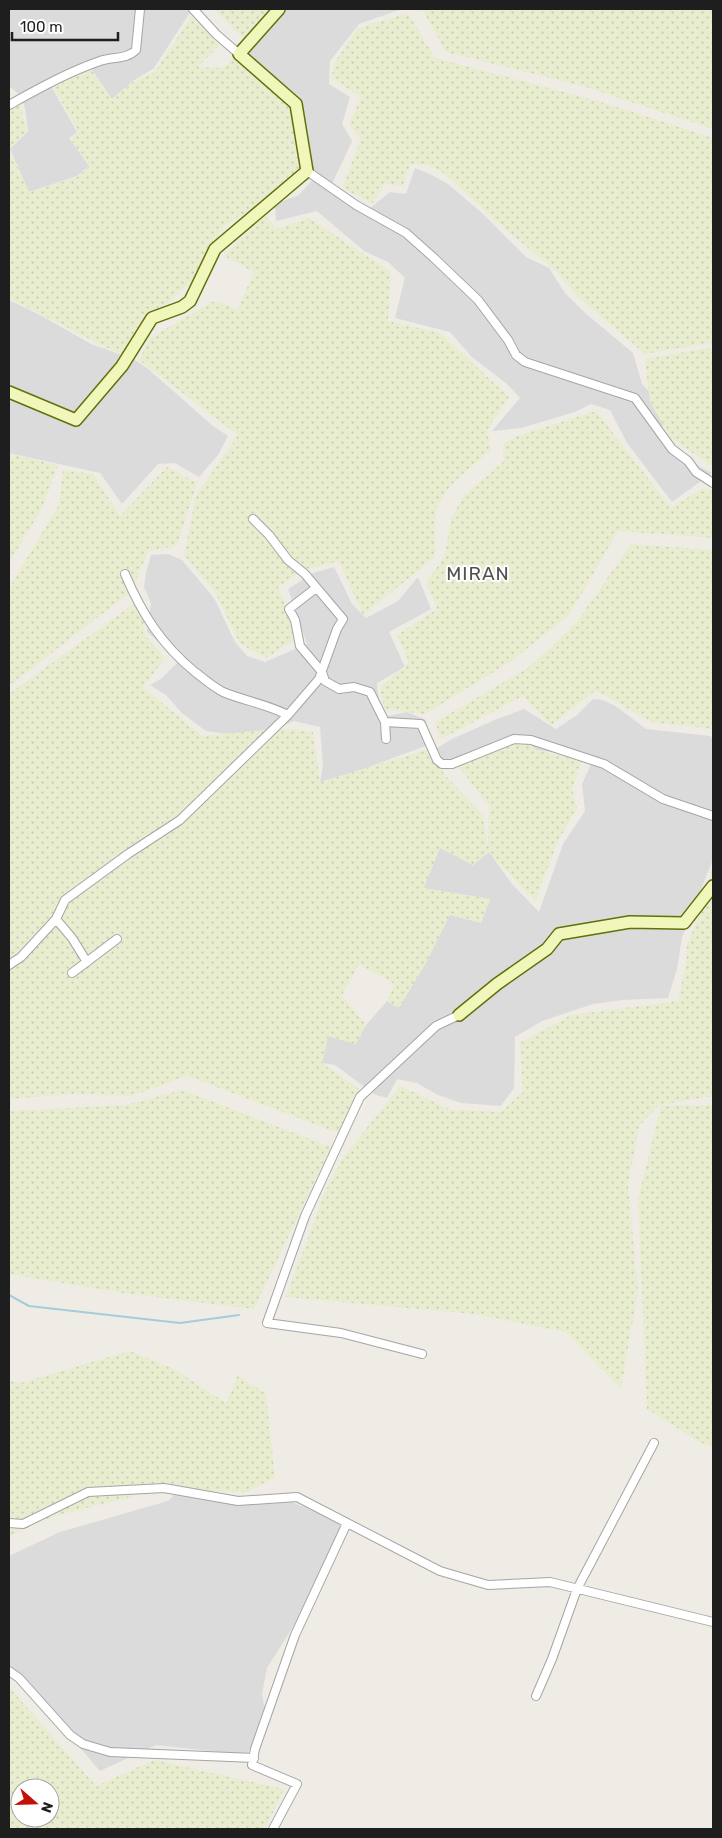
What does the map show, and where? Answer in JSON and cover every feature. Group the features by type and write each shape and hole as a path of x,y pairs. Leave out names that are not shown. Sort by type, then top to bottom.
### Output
{"street":[{"path":"9,105 41,87 102,60 129,56 136,50 140,9"},
{"path":"193,9 216,34 296,104 307,171 356,205 406,233 478,300 508,340 516,355 525,362 635,398 672,449 696,472 713,482"},
{"path":"239,54 279,9"},
{"path":"9,392 76,420 122,366 152,318 182,307 190,301 215,250 307,171"},
{"path":"9,965 21,956 56,919 65,900 128,854 180,820 288,715 322,672 337,629 343,619 305,574 288,560 269,535 253,519"},
{"path":"124,574 136,600 164,644 174,655 212,686 224,692 268,705 288,715"},
{"path":"316,588 289,610 295,620 300,646 322,672 325,681 336,688 354,687 370,692 385,722 386,739"},
{"path":"385,722 422,724 437,760 442,764 452,764 514,739 531,740 604,764 663,799 713,816"},
{"path":"422,1354 341,1333 267,1323 305,1216 360,1097 436,1026 459,1015 497,984 547,949 559,934 630,922 684,923 713,886"},
{"path":"56,919 72,938 87,962"},
{"path":"72,973 117,939"},
{"path":"536,1696 552,1660 577,1589 654,1443"},
{"path":"9,1523 23,1524 88,1492 164,1488 238,1501 297,1497 440,1571 488,1584 550,1582 713,1622"},
{"path":"273,1829 297,1784 252,1765 295,1635 347,1522"},
{"path":"9,1671 19,1678 70,1735 83,1744 110,1752 254,1758"}],"shaded area":[{"path":"9,9 189,9 191,11 154,68 133,81 112,99 89,65 77,74 51,86 77,132 69,138 89,166 77,176 29,192 10,149 28,131 25,108 21,96 9,86"},
{"path":"283,9 402,9 359,24 330,61 329,84 350,97 342,124 352,141 332,184 369,209 390,192 406,194 415,168 448,184 482,213 526,257 549,268 565,293 584,312 633,353 642,384 662,405 663,436 683,458 712,473 672,502 627,443 610,410 591,404 575,412 521,428 492,431 520,398 507,384 472,357 450,332 395,318 405,278 388,262 364,251 317,211 276,221 275,204 299,195 314,178 302,117 243,53"},
{"path":"9,300 42,316 91,344 133,359 147,368 213,426 228,436 218,455 199,477 175,463 158,464 122,504 100,473 9,453"},
{"path":"168,554 182,560 214,598 235,642 247,656 265,662 307,644 288,589 313,573 334,567 352,604 366,618 398,601 418,577 431,609 389,632 405,667 377,683 383,717 407,712 426,720 428,745 350,774 320,782 323,766 320,727 294,721 269,731 235,735 206,731 182,713 166,695 150,685 161,679 178,662 164,646 147,632 151,603 144,587 146,573 151,555"},
{"path":"593,699 603,700 617,707 646,729 710,736 713,739 713,859 682,938 677,969 668,998 622,1000 593,1004 542,1021 515,1037 514,1088 501,1106 461,1103 438,1095 417,1083 397,1079 387,1098 374,1094 335,1065 322,1063 328,1036 356,1044 366,1025 387,1001 398,1008 427,961 450,914 481,922 490,899 423,888 440,847 473,865 489,852 512,884 539,912 563,844 585,811 582,784 593,760 580,755 536,750 523,737 500,746 476,749 446,766 437,748 452,739 524,709 556,729 577,715"},
{"path":"176,1493 289,1501 343,1523 311,1598 267,1668 262,1694 266,1715 258,1736 246,1755 156,1745 100,1771 9,1665 9,1556 60,1532 168,1501"}],"green space":[{"path":"214,9 275,9 246,41"},
{"path":"422,9 713,9 713,129 586,87 446,52"},
{"path":"408,13 435,58 598,101 713,138 713,345 708,343 645,354 576,295 555,270 505,229 445,174 430,165 411,164 402,187 385,183 373,203 342,188 361,140 349,125 361,97 331,78 335,62 358,28"},
{"path":"193,14 221,43 198,67 224,68 235,56 254,71 289,107 307,172 223,227 194,280 152,316 121,355 9,298 9,149 29,192 77,177 90,166 70,139 79,132 53,87 91,69 112,100 133,82 155,72"},
{"path":"20,104 27,131 9,149 9,109"},
{"path":"265,215 276,229 309,218 391,272 388,321 440,333 509,397 487,430 491,450 450,486 436,509 435,557 363,615 339,561 303,570 278,587 299,637 266,658 240,644 215,592 184,555 196,496 238,435 139,360 150,338 214,301 238,309 254,272 224,256"},
{"path":"709,348 713,349 713,467 670,437 650,402 645,359"},
{"path":"596,411 671,508 701,489 713,490 713,538 618,531 569,615 510,662 425,714 384,709 380,687 409,662 397,635 437,609 426,582 444,558 451,519 463,497 504,461 503,444 517,436"},
{"path":"9,454 58,465 42,508 9,563"},
{"path":"167,467 197,483 177,546 148,551 132,591 9,686 9,588 59,505 63,470 93,474 120,516"},
{"path":"631,544 713,550 713,729 651,722 596,690 551,725 523,696 441,739 435,722 528,668 576,623"},
{"path":"142,598 145,614 143,633 165,658 143,687 202,736 275,729 313,732 320,782 429,749 444,774 483,815 488,847 489,806 457,764 503,749 523,738 536,750 582,761 572,789 577,808 557,843 535,901 489,852 473,865 440,848 424,888 490,899 481,923 450,915 427,961 399,1008 387,1001 394,984 359,964 342,995 366,1025 356,1044 328,1036 322,1063 363,1092 344,1135 187,1076 132,1096 75,1094 9,1099 9,694"},
{"path":"713,863 713,1096 659,1105 639,1126 628,1185 638,1290 621,1389 566,1332 474,1314 286,1297 325,1192 343,1158 400,1086 452,1110 501,1112 523,1092 520,1043 571,1015 678,1001 686,964 687,945 705,903"},
{"path":"182,1090 331,1147 254,1309 123,1293 9,1274 9,1111 126,1105"},
{"path":"713,1105 713,1448 698,1441 647,1409 638,1200 661,1106"},
{"path":"130,1351 174,1369 226,1403 238,1375 266,1394 275,1477 247,1492 158,1490 55,1516 9,1536 9,1381 20,1383"},
{"path":"9,1687 96,1786 154,1760 284,1789 265,1829 9,1829"}],"waterway":[{"path":"9,1295 29,1306 180,1323 239,1315"}],"district":[{"name":"MIRAN","path":"478,573"}]}
